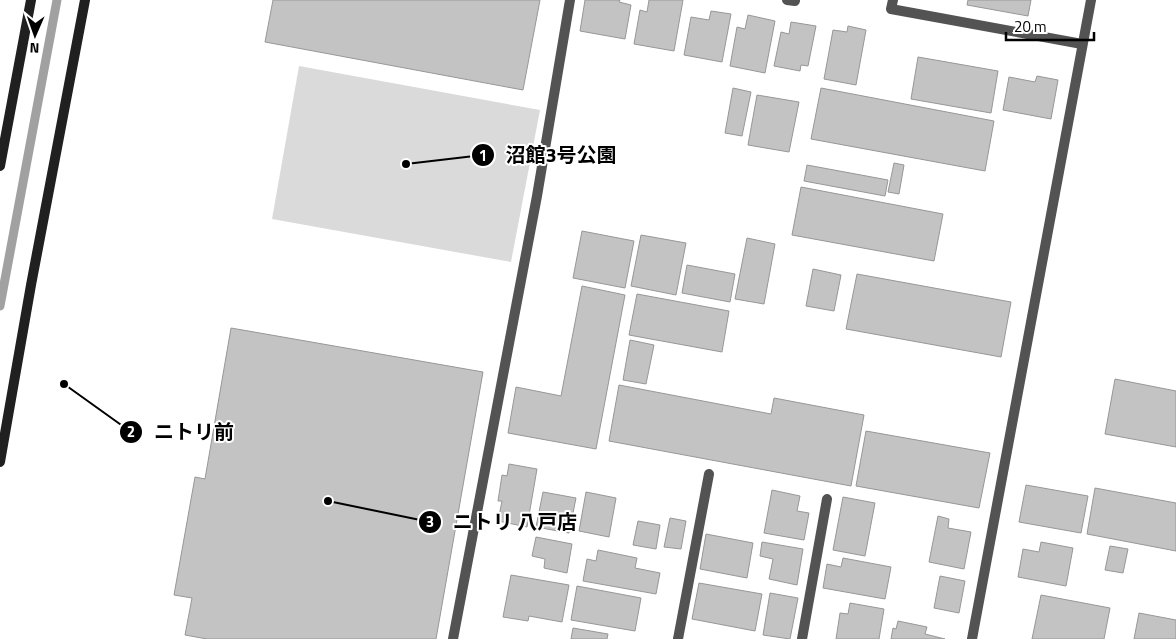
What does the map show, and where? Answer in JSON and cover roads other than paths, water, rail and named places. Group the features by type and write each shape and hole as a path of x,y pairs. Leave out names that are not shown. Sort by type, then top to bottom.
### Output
{"street":[{"path":"0,166 31,0"},
{"path":"0,462 85,0"},
{"path":"453,639 537,196 570,0"},
{"path":"893,0 891,9 1082,44"},
{"path":"972,639 1091,0"},
{"path":"678,639 709,474"},
{"path":"802,639 827,499"}],"waterway":[{"path":"0,306 57,0"}],"place":[{"name":"沼館3号公園","path":"406,164"},
{"name":"ニトリ前","path":"64,384"},
{"name":"ニトリ 八戸店","path":"328,501"}]}
